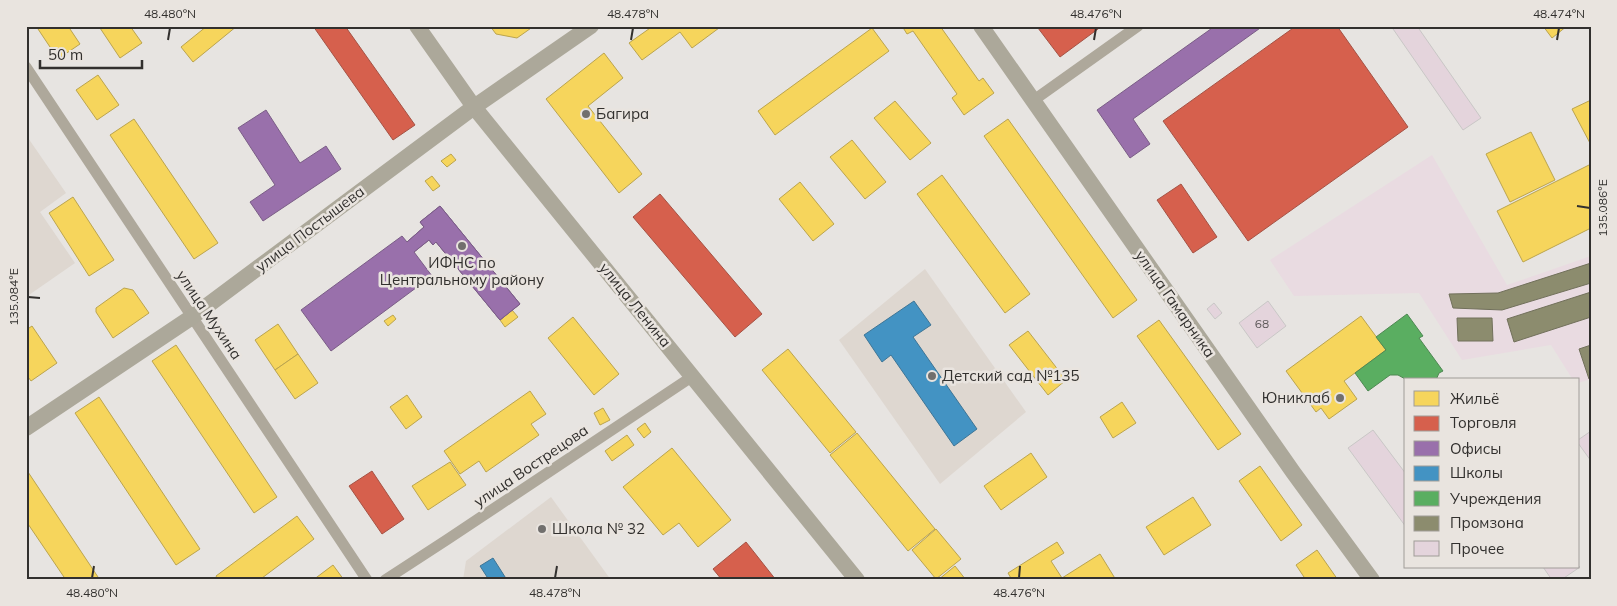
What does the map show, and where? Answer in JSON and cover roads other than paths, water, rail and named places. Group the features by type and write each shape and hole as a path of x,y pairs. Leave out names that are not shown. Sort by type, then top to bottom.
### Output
{"street":[{"name":"улица Ленина","path":"417,26 474,107 857,580"},
{"name":"улица Постышева","path":"26,428 192,317 474,107 591,26"},
{"name":"улица Гамарника","path":"981,26 1177,308 1372,580"},
{"path":"1034,100 1138,26"},
{"name":"улица Мухина","path":"26,67 367,580"},
{"name":"улица Вострецова","path":"385,580 693,376"}],"place":[{"name":"Багира","path":"586,114"},
{"name":"ИФНС по Центральному району","path":"462,246"},
{"name":"Детский сад №135","path":"932,376"},
{"name":"Юниклаб","path":"1340,398"},
{"name":"Школа № 32","path":"542,529"}]}
